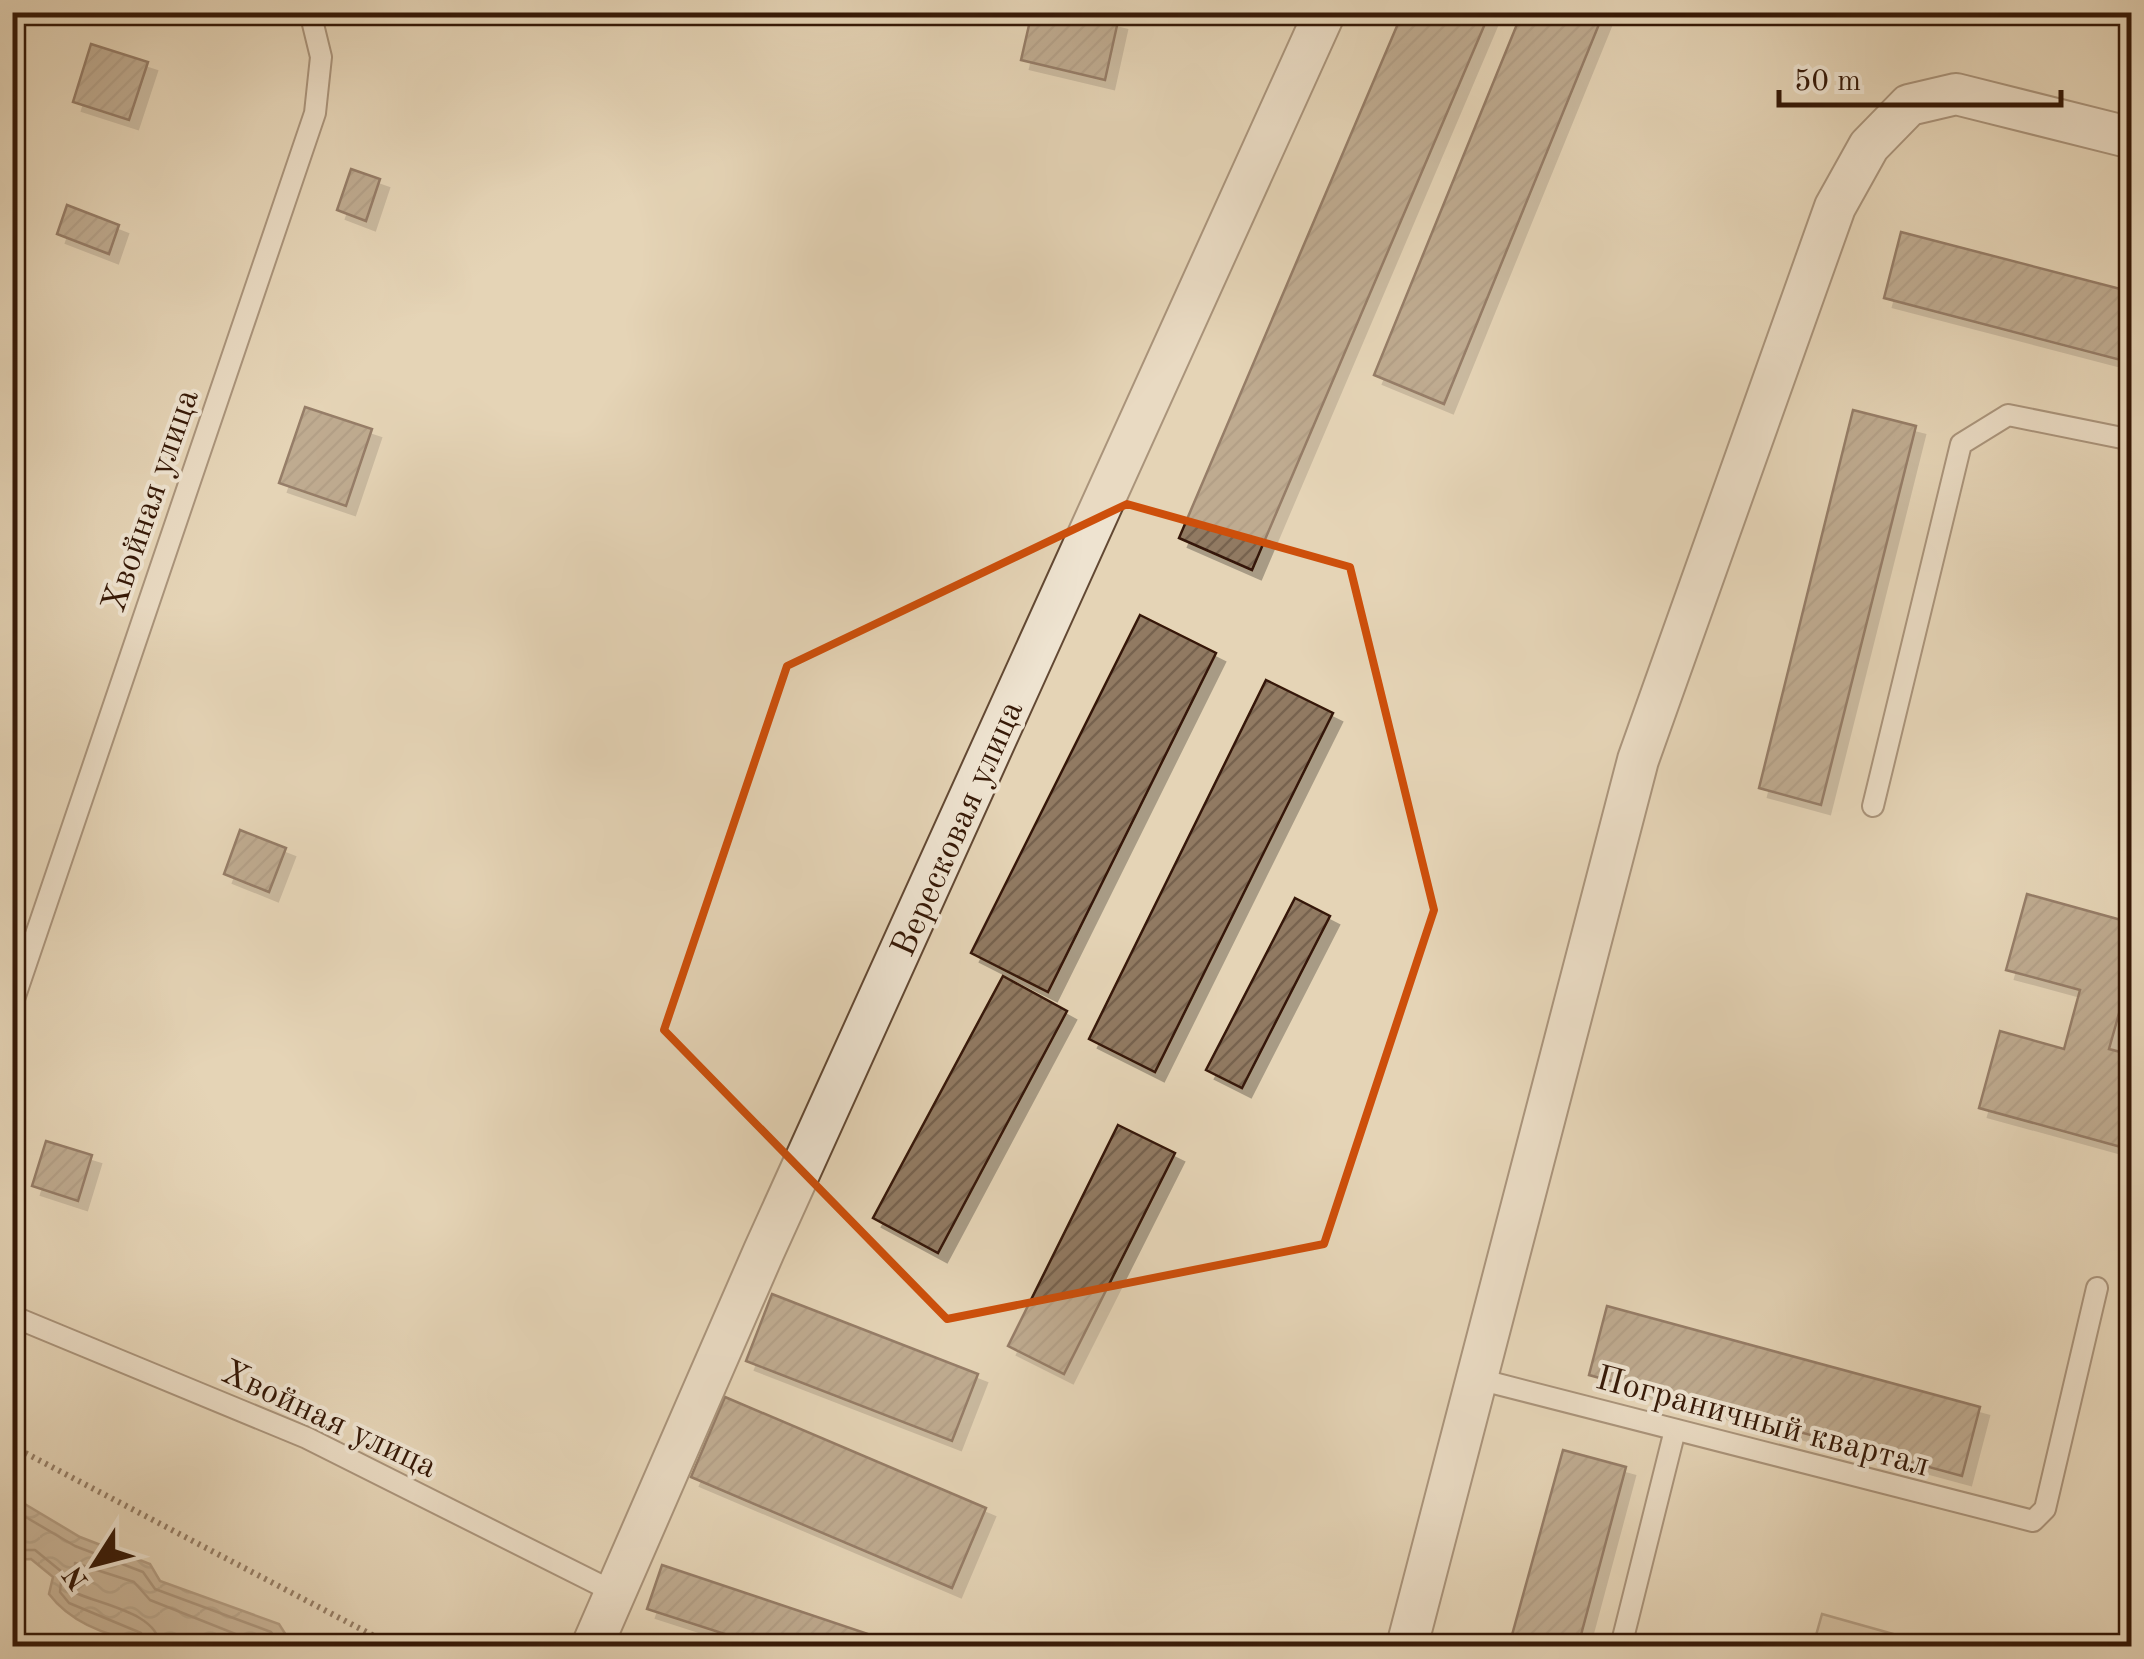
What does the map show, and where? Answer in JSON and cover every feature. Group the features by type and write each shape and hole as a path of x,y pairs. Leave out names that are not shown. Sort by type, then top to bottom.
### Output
{"street":[{"name":"Вересковая улица","path":"592,1646 764,1251 1325,12"},
{"path":"1407,1646 1638,760 1836,207 1869,146 1910,105 1956,94 2132,138"}],"lane":[{"name":"Хвойная улица","path":"12,1004 315,112 321,57 310,12"},
{"path":"1873,806 1962,444 2008,415 2132,440"},
{"name":"Пограничный квартал","path":"1478,1378 2033,1521 2045,1509 2096,1288"},
{"name":"Хвойная улица","path":"12,1316 306,1438 614,1592"},
{"path":"1621,1646 1675,1430"}],"path":[{"path":"12,1446 393,1646"}],"highlighted area":[{"path":"1127,504 1350,567 1434,910 1324,1244 947,1319 664,1030 787,666"}],"shaded area":[{"path":"1822,1614 1936,1646 1813,1646"}],"water":[{"path":"13,1497 80,1537 150,1564 160,1581 279,1624 293,1646 162,1645 98,1630 71,1615 49,1594 53,1577 31,1559 13,1560"}],"building":[{"path":"1032,12 1082,12 1118,21 1105,80 1021,60"},
{"path":"1403,12 1490,12 1252,570 1179,538"},
{"path":"1522,12 1604,12 1444,404 1374,375"},
{"path":"91,44 148,62 129,120 73,102"},
{"path":"351,169 380,179 366,221 337,210"},
{"path":"67,205 119,225 109,254 57,234"},
{"path":"1901,232 2132,292 2132,363 1884,298"},
{"path":"305,407 372,429 346,506 279,483"},
{"path":"1853,410 1916,426 1821,805 1759,788"},
{"path":"1140,615 1216,653 1048,992 971,953"},
{"path":"1266,680 1333,713 1155,1072 1089,1039"},
{"path":"240,830 286,848 269,892 224,874"},
{"path":"2027,894 2132,923 2132,994 2125,992 2109,1049 2132,1055 2132,1150 1979,1108 2000,1031 2064,1049 2080,990 2006,970"},
{"path":"1295,898 1330,916 1242,1088 1206,1070"},
{"path":"1003,976 1067,1011 938,1253 873,1218"},
{"path":"1118,1125 1175,1153 1064,1374 1008,1346"},
{"path":"46,1141 92,1155 78,1201 32,1186"},
{"path":"772,1294 978,1374 952,1441 746,1361"},
{"path":"1607,1306 1980,1407 1962,1476 1589,1375"},
{"path":"725,1397 986,1508 952,1588 691,1477"},
{"path":"1563,1450 1626,1467 1578,1646 1509,1646"},
{"path":"662,1565 868,1634 864,1646 762,1646 647,1609"}]}
